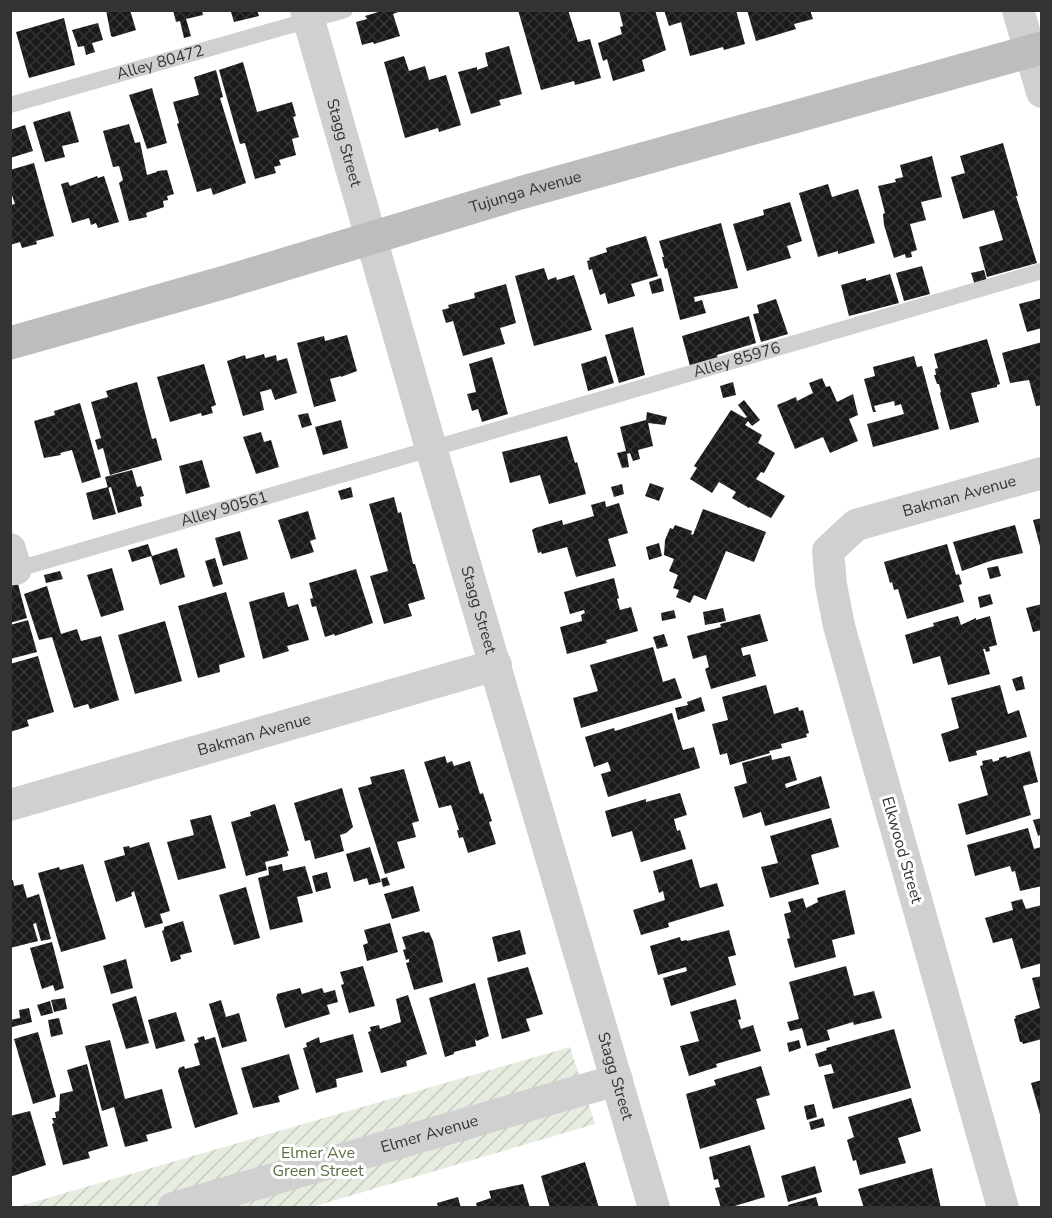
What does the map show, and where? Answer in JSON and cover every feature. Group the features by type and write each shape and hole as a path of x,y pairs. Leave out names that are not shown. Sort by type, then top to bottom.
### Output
{"street":[{"path":"1018,10 1036,50 1041,92"},
{"name":"Stagg Street","path":"308,16 431,448 654,1208"},
{"name":"Tujunga Avenue","path":"10,343 229,281 520,193 1036,50"},
{"name":"Bakman Avenue","path":"879,518 1041,474"},
{"name":"Elkwood Street","path":"879,518 856,525 828,550 831,585 839,626 1003,1208"},
{"name":"Bakman Avenue","path":"10,806 496,665"},
{"name":"Elmer Avenue","path":"173,1208 617,1080"}],"lane":[{"name":"Alley 80472","path":"10,105 308,16 345,10"},
{"name":"Alley 85976","path":"431,448 1041,271"},
{"name":"Alley 90561","path":"12,563 431,448"}],"green space":[{"name":"Elmer Ave Green Street","path":"570,1047 595,1124 312,1207 13,1208"}],"building":[{"path":"106,10 130,10 136,30 111,36"},
{"path":"173,10 202,10 203,15 186,19 191,36 184,38 180,21 176,22"},
{"path":"257,10 259,16 234,22 231,12"},
{"path":"385,10 404,10 393,14 400,36 362,45 356,22 367,19 365,16"},
{"path":"518,10 568,10 578,42 590,39 601,78 575,85 574,81 541,90"},
{"path":"619,10 655,10 666,50 642,60 645,71 613,81 607,59 603,61 598,43 622,34 620,27 623,26"},
{"path":"664,10 736,10 745,44 690,56 681,22 669,26"},
{"path":"747,10 810,10 813,19 794,24 796,29 756,41"},
{"path":"64,18 75,65 29,78 16,32"},
{"path":"98,23 103,40 92,43 95,52 86,55 84,46 78,47 72,30"},
{"path":"509,46 522,94 499,100 501,105 471,114 458,72 488,66 485,53"},
{"path":"404,56 409,71 425,66 429,80 446,75 461,125 439,132 438,128 405,138 384,62"},
{"path":"243,62 257,112 292,102 296,116 293,117 299,137 292,139 296,155 279,160 281,165 274,167 276,173 255,179 245,143 240,144 219,70"},
{"path":"216,70 223,97 220,98 246,183 213,195 211,188 197,192 177,124 179,123 173,102 199,95 194,77"},
{"path":"152,88 167,143 147,149 129,95"},
{"path":"70,111 79,142 62,146 65,157 45,162 33,122"},
{"path":"129,124 135,143 140,142 147,175 167,170 174,194 167,196 168,200 163,201 164,207 146,213 147,217 129,221 119,183 123,180 119,166 113,167 103,131"},
{"path":"25,125 33,151 10,158 10,130"},
{"path":"1003,143 1018,196 1016,196 1037,263 987,277 979,247 1003,240 994,210 963,219 951,177 965,173 960,156"},
{"path":"932,156 942,197 921,202 926,220 910,224 917,250 911,252 912,257 906,258 905,254 894,258 884,225 883,214 885,213 878,186 896,182 895,179 903,177 900,165"},
{"path":"34,163 54,236 22,248 20,242 10,245 10,205 15,204 10,189 10,170"},
{"path":"97,176 98,178 104,176 119,222 98,228 96,223 91,225 89,218 72,223 61,184 68,182 70,186"},
{"path":"828,184 832,197 858,189 875,243 838,254 838,251 818,257 799,193"},
{"path":"790,202 802,241 787,246 791,258 747,271 733,224 764,215 763,210"},
{"path":"721,223 738,288 694,297 695,302 702,300 706,313 680,320 659,241"},
{"path":"646,236 658,276 631,284 635,296 608,304 605,293 600,295 592,269 589,270 587,261 590,260 589,258 607,252 606,248"},
{"path":"922,266 930,294 904,301 896,273"},
{"path":"544,268 548,280 574,275 592,330 534,346 515,276"},
{"path":"984,270 987,281 975,285 971,273"},
{"path":"890,274 899,303 849,316 841,285"},
{"path":"661,278 664,291 652,294 649,282"},
{"path":"506,284 516,323 500,328 505,344 463,356 453,321 446,323 442,310 449,308 448,305 475,298 474,293"},
{"path":"1042,298 1042,328 1027,332 1019,304"},
{"path":"776,299 788,334 761,342 753,314 759,313 757,305"},
{"path":"749,316 756,343 690,366 682,336"},
{"path":"633,327 645,375 619,383 605,335"},
{"path":"347,335 357,371 330,379 336,401 314,407 297,343 324,336 325,341"},
{"path":"987,339 1000,384 997,387 971,393 979,422 950,430 939,384 934,375 936,375 935,369 938,368 934,354"},
{"path":"1042,342 1042,405 1036,406 1029,380 1010,383 1002,353"},
{"path":"264,354 265,358 276,355 277,361 287,358 297,393 275,400 271,389 260,392 264,410 243,416 227,361 245,355 246,359"},
{"path":"606,356 614,383 588,391 581,364"},
{"path":"914,356 917,367 922,366 939,429 873,447 867,424 904,414 901,404 895,406 894,401 874,406 876,412 873,412 864,379 875,376 873,367"},
{"path":"492,357 508,414 482,422 478,409 472,411 467,394 476,392 469,364"},
{"path":"204,364 216,405 211,407 213,413 202,416 201,413 170,422 157,377"},
{"path":"822,378 826,387 830,386 837,402 853,394 858,415 849,419 858,441 830,453 823,437 795,449 777,405 796,397 797,401 813,393 809,383"},
{"path":"137,382 152,439 156,438 162,460 110,475 103,448 98,450 95,440 101,438 91,402 108,397 106,391"},
{"path":"733,382 736,395 723,398 720,386"},
{"path":"744,400 760,420 752,426 748,421 745,425 762,435 758,443 775,453 764,473 761,472 756,479 785,496 771,518 732,498 736,492 719,482 712,493 690,479 697,468 694,466 731,410 747,417 738,405"},
{"path":"80,403 101,477 82,483 72,450 44,458 34,421 55,415 54,411"},
{"path":"647,412 667,417 665,425 648,423 653,446 638,450 640,459 633,461 630,453 627,454 629,467 622,468 617,453 626,451 620,427 646,420"},
{"path":"308,413 312,425 302,428 298,415"},
{"path":"341,420 348,448 323,455 315,427"},
{"path":"261,432 264,442 271,440 279,467 256,474 243,437"},
{"path":"567,436 586,494 549,504 540,475 510,483 502,452"},
{"path":"202,460 210,487 186,494 179,466"},
{"path":"132,470 137,487 141,486 144,496 140,497 142,506 118,513 111,487 108,488 105,477"},
{"path":"650,483 664,488 659,501 645,496"},
{"path":"622,484 624,494 614,497 611,487"},
{"path":"108,487 116,514 93,520 86,493"},
{"path":"351,487 353,497 341,500 338,491"},
{"path":"394,497 398,513 401,512 413,564 415,564 425,599 408,604 412,616 384,624 370,576 388,571 369,504"},
{"path":"605,501 606,507 619,503 628,533 608,539 616,566 576,577 567,547 538,553 532,530 562,520 563,525 594,516 591,505"},
{"path":"703,509 766,532 754,562 726,551 706,600 694,595 690,603 676,597 679,590 673,588 678,575 669,571 674,559 664,555 665,540 670,528 673,529 675,525 692,531 693,535"},
{"path":"308,511 316,539 310,541 314,552 291,559 278,520"},
{"path":"1042,518 1042,550 1041,550 1033,520"},
{"path":"1015,525 1023,553 962,571 953,542"},
{"path":"240,531 248,559 223,566 215,538"},
{"path":"659,543 662,556 649,560 646,547"},
{"path":"148,544 152,556 177,548 185,577 160,585 151,556 132,562 128,550"},
{"path":"947,544 956,575 959,574 962,584 959,585 964,602 907,619 898,589 894,590 892,582 890,583 884,562"},
{"path":"215,558 223,584 213,587 205,561"},
{"path":"998,566 1001,576 990,579 987,568"},
{"path":"112,568 124,610 101,617 87,575"},
{"path":"356,569 373,623 335,636 334,634 325,637 316,606 312,607 310,599 313,598 309,583"},
{"path":"60,571 63,579 46,583 44,575"},
{"path":"614,578 620,610 631,607 638,631 606,640 607,643 567,654 560,627 582,621 581,615 585,613 584,610 570,614 564,592"},
{"path":"18,584 27,618 10,623 10,586"},
{"path":"47,586 61,634 77,629 81,641 101,636 119,700 90,709 88,704 74,708 52,637 39,640 24,594"},
{"path":"226,592 245,657 219,665 220,672 198,678 178,606"},
{"path":"284,592 288,607 298,604 309,640 287,646 289,651 263,659 249,602"},
{"path":"990,594 993,604 980,608 978,597"},
{"path":"1042,604 1042,630 1033,632 1026,608"},
{"path":"723,608 726,621 705,625 703,612"},
{"path":"674,610 676,618 662,621 661,613"},
{"path":"760,614 768,641 741,648 743,656 750,654 756,676 711,689 705,669 709,667 706,655 693,659 687,636 721,627 720,624"},
{"path":"958,616 961,625 976,618 976,620 990,616 997,645 989,647 990,651 986,652 983,649 990,674 948,685 940,656 913,664 905,635 934,626 933,623"},
{"path":"28,620 37,652 10,659 10,625"},
{"path":"165,621 182,681 135,694 118,635"},
{"path":"664,634 668,646 657,649 653,637"},
{"path":"653,647 663,682 675,678 682,698 581,728 573,698 598,691 590,665"},
{"path":"38,656 54,712 27,720 29,726 10,732 10,664"},
{"path":"1022,676 1025,689 1016,691 1012,679"},
{"path":"766,685 774,714 798,707 799,711 803,710 809,733 806,734 807,737 781,744 782,748 769,751 770,753 730,765 727,753 720,755 712,724 728,720 722,697"},
{"path":"1000,685 1008,714 1019,710 1027,737 976,751 977,755 949,762 941,734 959,728 951,698"},
{"path":"701,697 705,711 678,720 675,708 688,705 687,702"},
{"path":"672,713 683,750 694,747 700,768 608,797 601,774 611,771 608,762 594,767 585,737 614,728 615,731"},
{"path":"1030,751 1038,782 1023,786 1031,815 966,835 958,804 988,795 980,766 983,765 982,761 992,759 993,762 999,758"},
{"path":"771,755 772,760 790,756 797,780 785,784 786,788 821,776 830,808 765,826 761,812 743,818 734,787 747,783 742,763"},
{"path":"445,756 447,763 452,761 454,766 470,761 480,794 483,793 492,821 489,822 496,844 468,853 463,837 459,838 457,830 459,830 451,805 439,808 424,762"},
{"path":"404,769 419,821 412,823 416,837 397,842 405,868 385,874 358,788 372,784 370,777"},
{"path":"342,788 353,827 340,835 344,851 315,859 310,840 305,841 294,803"},
{"path":"680,793 687,815 674,819 686,849 641,862 632,831 612,837 605,811 646,799 646,802"},
{"path":"275,804 289,851 287,851 288,856 265,862 267,870 246,876 231,822 251,816 250,812"},
{"path":"211,815 226,868 178,880 167,842 194,835 190,820"},
{"path":"831,818 839,847 811,855 819,884 770,898 761,867 778,863 770,836"},
{"path":"1042,818 1042,834 1038,836 1033,820"},
{"path":"1028,828 1034,849 1041,847 1042,850 1042,886 1020,891 1015,871 1012,872 1010,866 975,876 967,845"},
{"path":"149,842 170,911 160,914 163,923 145,928 134,891 131,893 132,896 116,902 104,861 125,855 123,847 129,846 130,848"},
{"path":"370,847 381,882 369,885 367,878 354,882 346,854"},
{"path":"692,859 700,888 717,883 724,906 668,923 669,927 641,935 633,910 665,900 663,891 659,893 653,871"},
{"path":"83,864 106,939 61,952 38,873"},
{"path":"282,864 283,871 305,866 313,893 297,897 303,922 270,930 258,878 269,875 268,867"},
{"path":"327,872 331,888 316,892 312,876"},
{"path":"387,877 390,885 383,887 381,879"},
{"path":"13,880 14,886 23,884 27,898 39,894 51,939 41,941 36,923 33,924 38,941 10,948 10,881"},
{"path":"413,886 420,911 392,919 384,894"},
{"path":"246,887 260,938 234,945 219,895"},
{"path":"845,890 855,934 832,940 836,957 795,968 787,939 790,938 784,914 791,912 788,902 803,898 806,908 818,902 817,898"},
{"path":"1022,899 1026,909 1042,905 1042,963 1021,969 1012,938 993,943 985,918 1013,910 1011,902"},
{"path":"183,921 192,952 180,955 181,959 171,962 162,931 164,927"},
{"path":"390,923 398,952 367,961 363,945 368,943 364,930"},
{"path":"520,930 526,954 498,962 492,937"},
{"path":"729,930 736,955 728,957 736,985 671,1006 663,978 687,971 686,967 658,975 650,946 680,937 681,941 687,941"},
{"path":"424,931 429,932 433,941 443,982 414,990 406,963 409,959 406,960 403,950 406,949 402,937"},
{"path":"52,942 64,988 55,991 53,985 42,989 30,948"},
{"path":"126,959 133,988 111,994 103,966"},
{"path":"363,966 375,1006 349,1013 341,985 344,984 340,972"},
{"path":"846,966 854,996 874,991 882,1018 854,1025 853,1022 827,1030 830,1040 807,1046 802,1028 790,1031 787,1022 799,1019 789,982"},
{"path":"528,967 543,1014 526,1019 530,1031 502,1039 487,978"},
{"path":"1042,976 1042,1039 1023,1044 1020,1042 1014,1019 1015,1016 1040,1008 1032,978"},
{"path":"475,983 489,1036 477,1041 475,1039 476,1046 445,1057 429,998"},
{"path":"300,988 302,994 322,988 324,993 335,990 338,1002 327,1005 330,1014 285,1028 277,994"},
{"path":"408,995 427,1054 406,1061 407,1066 381,1073 368,1032 371,1031 370,1027 379,1025 380,1029 401,1022 396,999"},
{"path":"136,996 149,1043 126,1049 112,1004"},
{"path":"65,998 67,1009 54,1012 51,1000"},
{"path":"736,999 741,1029 753,1025 761,1051 716,1064 717,1067 689,1076 680,1046 699,1041 690,1012"},
{"path":"221,1000 226,1017 239,1013 247,1041 222,1048 209,1004"},
{"path":"50,1001 53,1013 41,1016 37,1005"},
{"path":"29,1008 32,1022 12,1027 10,1020 20,1018 19,1010"},
{"path":"176,1012 185,1041 156,1049 148,1020"},
{"path":"59,1018 63,1034 51,1037 48,1020"},
{"path":"894,1029 911,1088 833,1109 824,1075 834,1073 831,1064 819,1067 815,1054 827,1050 826,1048"},
{"path":"38,1032 56,1097 33,1104 14,1039"},
{"path":"353,1034 363,1072 336,1079 337,1087 316,1093 303,1048 307,1047 306,1043 319,1037 320,1043"},
{"path":"204,1036 205,1040 215,1037 238,1114 195,1128 178,1071 184,1066 185,1069 200,1065 194,1044 199,1042 197,1038"},
{"path":"110,1040 125,1099 162,1089 172,1128 146,1135 148,1141 125,1147 114,1107 102,1111 85,1046"},
{"path":"799,1040 801,1048 789,1052 787,1043"},
{"path":"289,1054 299,1089 278,1096 280,1102 253,1108 241,1068"},
{"path":"87,1064 108,1146 88,1152 90,1158 63,1165 52,1118 56,1118 55,1112 59,1111 60,1094 73,1091 67,1070"},
{"path":"761,1066 770,1095 756,1099 765,1129 700,1149 686,1094 716,1085 714,1080"},
{"path":"1042,1080 1042,1118 1041,1118 1031,1083"},
{"path":"911,1098 921,1131 898,1138 906,1163 860,1175 847,1140 854,1137 848,1117"},
{"path":"814,1104 817,1117 807,1120 804,1106"},
{"path":"30,1111 46,1165 10,1177 10,1116"},
{"path":"823,1118 825,1126 811,1130 809,1122"},
{"path":"750,1145 765,1197 721,1208 715,1188 720,1187 718,1179 714,1180 709,1157"},
{"path":"585,1162 599,1208 550,1208 541,1176"},
{"path":"815,1166 822,1192 788,1202 781,1176"},
{"path":"932,1168 941,1208 864,1208 858,1189"},
{"path":"523,1184 530,1208 477,1208 476,1203 491,1198 489,1191"},
{"path":"458,1197 461,1208 438,1208 437,1203"},
{"path":"816,1197 819,1208 789,1208 788,1205"}]}
